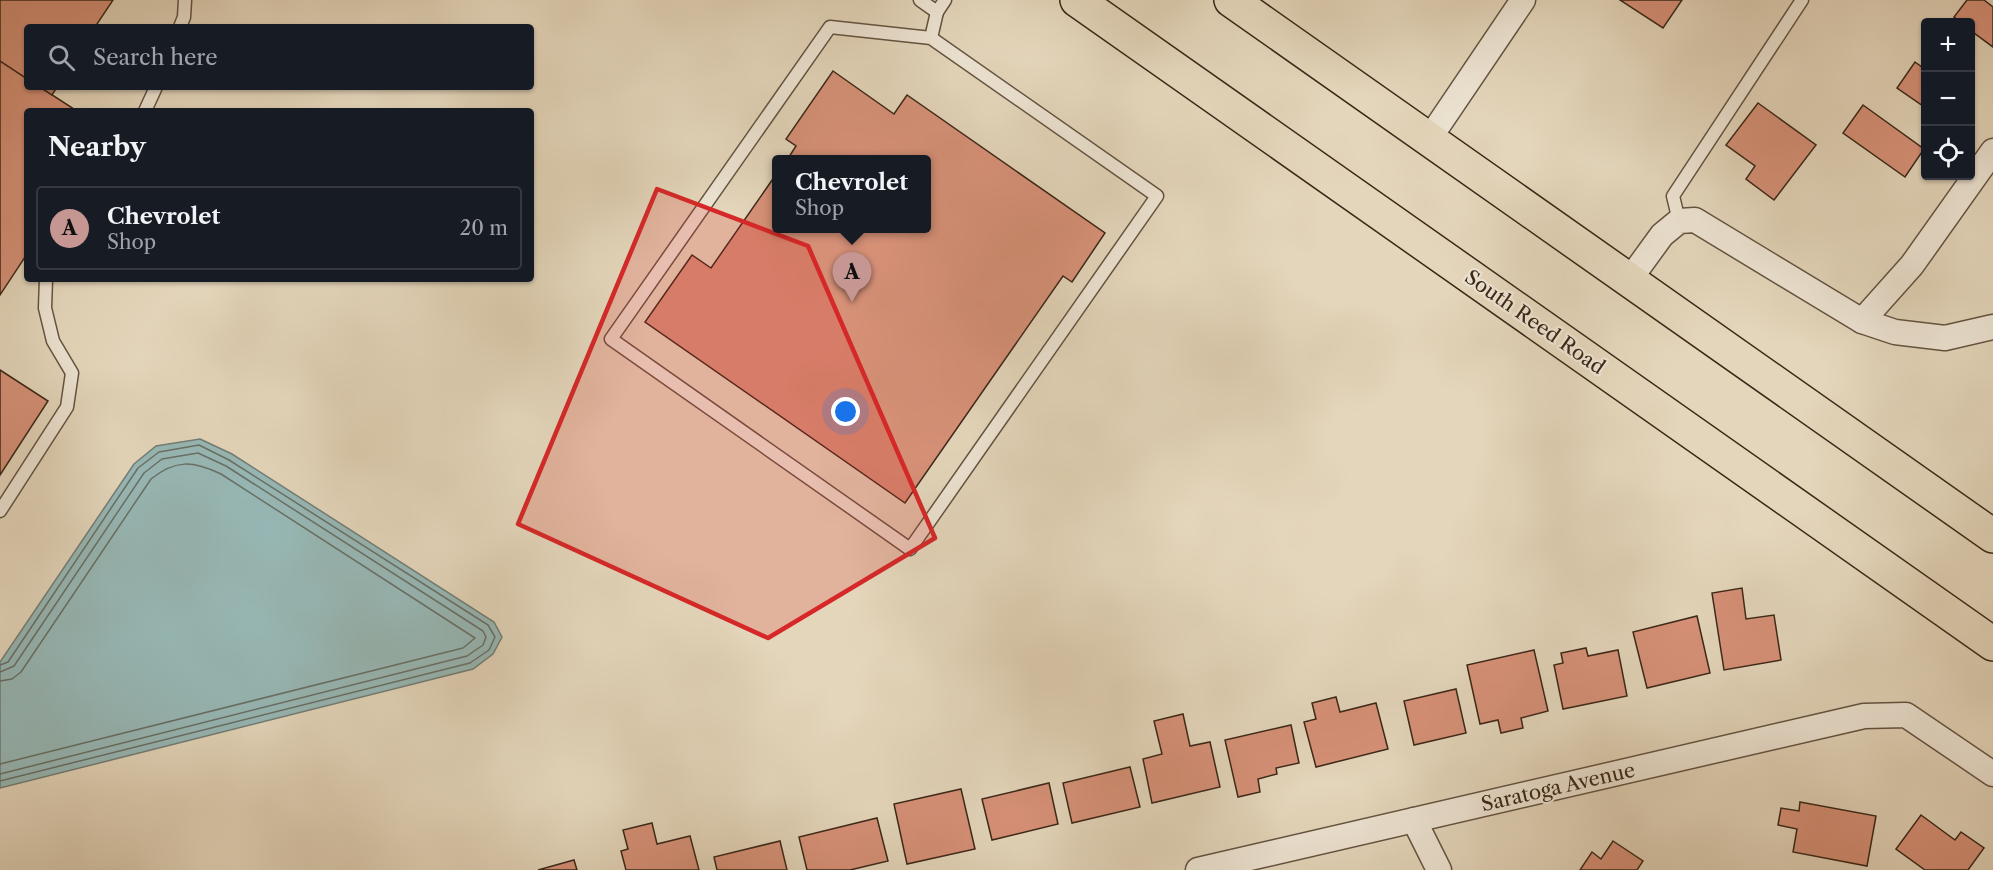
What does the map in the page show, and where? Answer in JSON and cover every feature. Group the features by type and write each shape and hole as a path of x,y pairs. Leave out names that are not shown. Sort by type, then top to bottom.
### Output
{"main road":[{"name":"South Reed Road","path":"1077,0 1993,644"},
{"path":"1231,0 1993,536"}],"street":[{"path":"1429,140 1523,0"},
{"path":"1862,321 1911,264 1993,151"},
{"path":"1630,279 1662,235 1679,221 1695,220 1862,321 1895,332 1945,338 1993,327"},
{"name":"Saratoga Avenue","path":"1198,870 1864,716 1906,715 1993,774"},
{"path":"1414,820 1439,870"}],"lane":[{"path":"181,24 185,0"},
{"path":"920,0 937,12"},
{"path":"931,38 937,12 945,0"},
{"path":"1679,221 1673,196 1802,0"},
{"path":"830,27 931,38 1157,196 910,549 611,339 830,27"},
{"path":"146,108 155,90"},
{"path":"0,511 67,406 72,373 53,341 45,308 46,282"}],"highlighted area":[{"path":"657,189 808,246 935,538 768,638 518,524"}],"water":[{"path":"200,439 232,454 494,622 502,637 493,654 473,669 0,788 0,662 134,464 156,446"}],"building":[{"path":"0,0 113,0 97,24 24,24 24,77 0,61"},
{"path":"1620,0 1682,0 1663,28"},
{"path":"1967,0 1984,0 1993,7 1993,47 1975,34 1975,18 1954,17"},
{"path":"0,61 24,77 24,90 45,90 72,108 24,108 24,259 0,295"},
{"path":"1915,62 1921,66 1921,105 1897,88"},
{"path":"833,71 894,114 907,95 1105,233 1072,282 1063,276 905,503 645,322 692,255 711,268 772,180 772,233 931,233 931,155 790,155 796,146 786,139"},
{"path":"44,90 55,90 52,95"},
{"path":"1758,103 1816,145 1774,200 1746,179 1755,166 1726,145"},
{"path":"1863,105 1921,147 1921,153 1905,177 1843,133"},
{"path":"0,370 48,401 0,475"},
{"path":"1742,588 1746,619 1774,615 1781,660 1724,670 1712,593"},
{"path":"1697,616 1710,673 1647,688 1633,632"},
{"path":"1586,648 1588,656 1618,650 1627,696 1563,709 1554,665 1563,663 1561,653"},
{"path":"1534,650 1548,711 1521,718 1523,728 1501,733 1498,720 1480,724 1467,665"},
{"path":"1456,689 1466,733 1414,745 1404,701"},
{"path":"1336,697 1340,712 1376,703 1388,749 1316,767 1304,722 1316,719 1312,703"},
{"path":"1183,714 1190,746 1210,742 1220,787 1152,803 1143,759 1162,754 1154,721"},
{"path":"1291,725 1299,763 1276,768 1277,774 1258,779 1260,792 1238,797 1225,740"},
{"path":"1130,767 1140,807 1072,823 1063,783"},
{"path":"1049,783 1058,824 992,840 982,799"},
{"path":"961,789 975,849 907,864 894,804"},
{"path":"1800,802 1876,816 1867,866 1793,852 1797,829 1778,825 1781,808 1799,811"},
{"path":"1921,815 1955,840 1961,832 1984,848 1968,870 1925,870 1896,849"},
{"path":"877,818 888,861 850,870 807,870 799,837"},
{"path":"652,823 657,844 690,836 699,870 626,870 621,851 628,849 623,830"},
{"path":"780,841 787,870 717,870 714,857"},
{"path":"1613,841 1643,861 1637,870 1580,870 1592,852 1601,859"},
{"path":"574,860 577,870 538,870"}],"place":[{"name":"Chevrolet","path":"852,302"}]}
